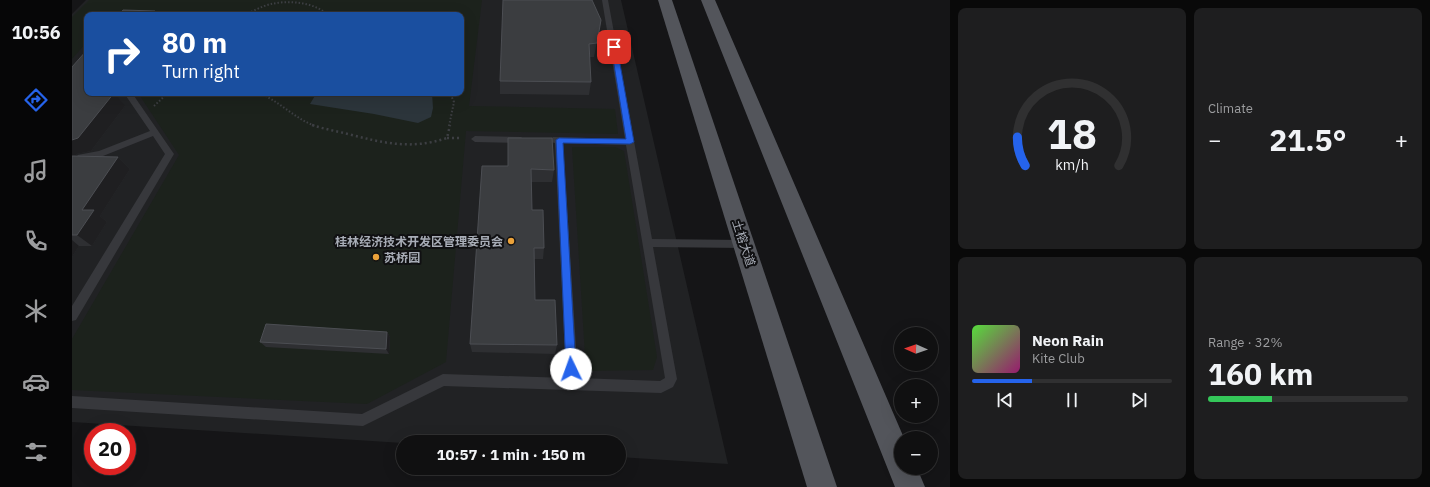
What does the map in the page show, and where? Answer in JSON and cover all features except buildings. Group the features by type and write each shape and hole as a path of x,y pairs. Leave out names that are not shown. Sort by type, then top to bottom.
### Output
{"main road":[{"name":"土榕大道","path":"666,0 822,487"},
{"path":"708,0 894,450"},
{"path":"905,475 910,487"}],"lane":[{"path":"72,402 363,420 443,380 661,387 669,383 671,379 605,0"},
{"path":"72,316 170,154 130,96"},
{"path":"72,159 100,154 155,132"},
{"path":"475,139 529,140"},
{"path":"544,140 630,142"},
{"path":"559,140 572,384"},
{"path":"648,243 744,244"}],"path":[{"path":"252,12 272,4 300,4 320,8 325,12"},
{"path":"267,96 303,120 327,130 387,145 420,145 433,144 447,138 454,102 451,96"}],"shaded area":[{"name":"苏桥园","path":"86,0 621,0 728,464 626,457 626,435 396,435 396,443 136,426 136,423 72,422 72,14"},
{"path":"89,0 482,0 469,106 615,109 618,134 466,131 446,362 367,404 72,390 72,339 179,155 140,96 464,96 464,12 84,12 84,45 72,59 72,17"},
{"path":"315,96 432,96 433,108 431,117 418,123 374,114 310,104"},
{"path":"572,147 615,147 624,151 657,357 653,370 586,371"}],"place":[{"name":"桂林经济技术开发区管理委员会","path":"511,241"},
{"name":"苏桥园","path":"376,257"}],"route":[{"path":"571,369 559,140 630,142 614,47"}]}
